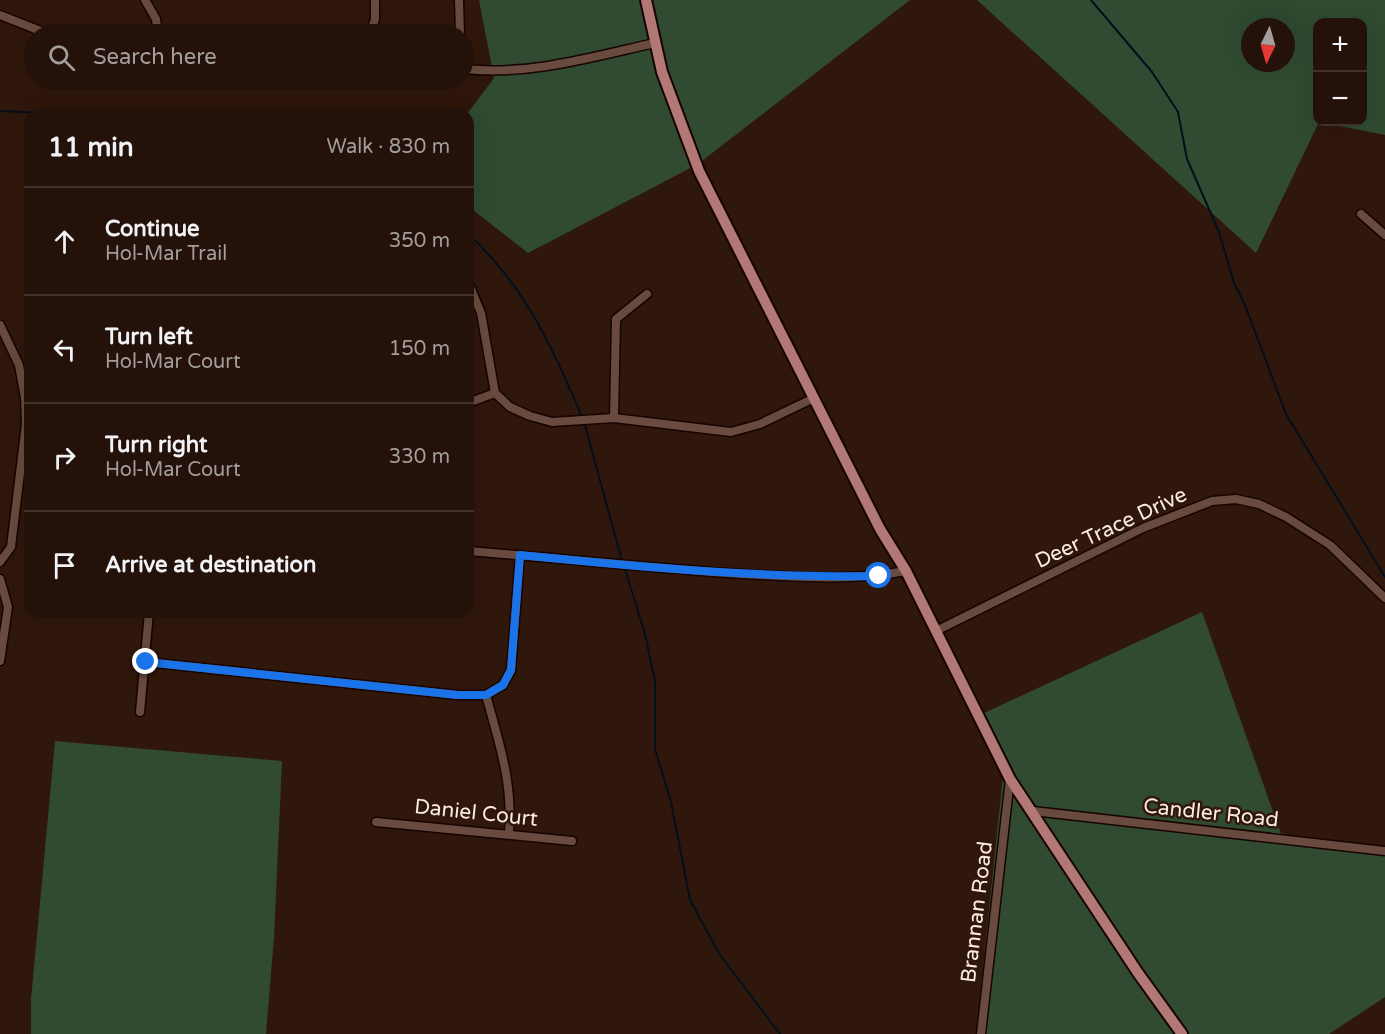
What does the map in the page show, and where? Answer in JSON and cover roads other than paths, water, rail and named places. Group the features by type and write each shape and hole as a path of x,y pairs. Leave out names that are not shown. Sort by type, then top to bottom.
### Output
{"main road":[{"path":"646,0 662,72 699,171 880,529 906,571 1010,778 1138,973 1182,1034"}],"street":[{"path":"145,0 157,24"},
{"path":"373,24 375,0"},
{"path":"459,0 460,24"},
{"path":"0,15 24,24"},
{"path":"474,69 516,71 558,65 655,43"},
{"path":"1361,214 1385,235"},
{"path":"614,418 616,319 647,294"},
{"path":"474,295 482,313 495,393 510,407 530,416 552,422 614,418 731,432 760,424 814,398"},
{"path":"0,325 24,380"},
{"path":"474,401 495,393"},
{"path":"0,562 11,547 24,442"},
{"name":"Deer Trace Drive","path":"936,631 1143,528 1212,501 1236,499 1264,507 1330,545 1385,598"},
{"path":"474,551 661,569 819,577 879,576 906,571"},
{"path":"146,662 458,695 486,695 503,685 514,662 520,555"},
{"path":"0,579 8,607 0,661"},
{"path":"141,712 149,618"},
{"path":"486,695 508,772 511,804 509,833"},
{"name":"Brannan Road","path":"981,1034 1010,778"},
{"name":"Candler Road","path":"1033,812 1385,850"},
{"name":"Daniel Court","path":"376,822 509,833 572,841"}],"waterway":[{"path":"1091,0 1152,72 1178,112 1187,159 1219,232 1234,283 1245,305 1286,414 1385,577"},
{"path":"0,111 24,112"},
{"path":"474,240 488,253 521,296 548,343 582,417"},
{"path":"584,422 622,561"},
{"path":"624,566 645,634 655,681 655,749 671,802 690,900 720,955 780,1034"}]}
